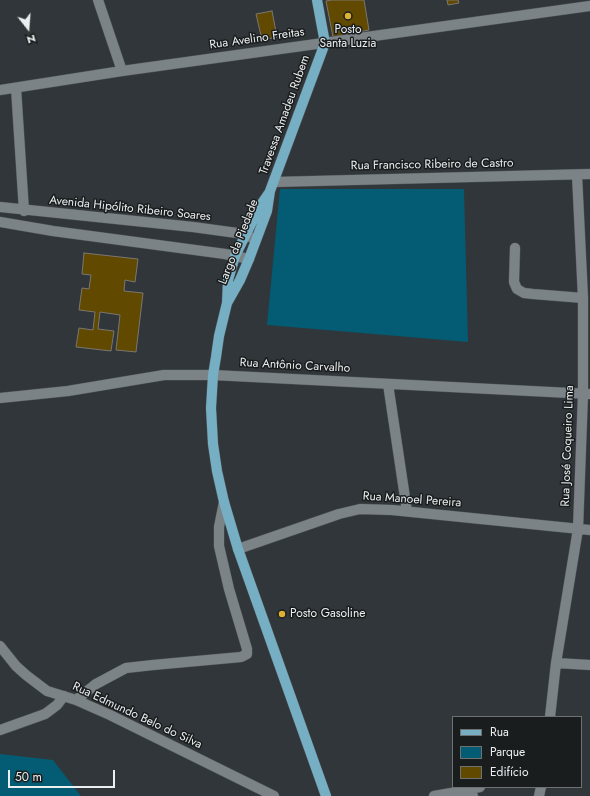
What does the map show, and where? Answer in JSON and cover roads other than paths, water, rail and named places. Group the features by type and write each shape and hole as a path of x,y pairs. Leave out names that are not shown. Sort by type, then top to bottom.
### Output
{"main road":[{"path":"317,0 325,43"},
{"name":"Travessa Amadeu Rubem","path":"272,187 325,43"},
{"name":"Largo da Piedade","path":"272,187 260,206 235,256 228,280 227,303 219,336 213,375 211,408 213,444 224,502 238,549 326,796"},
{"name":"Largo da Piedade","path":"227,303 240,280 249,259 267,211 272,187"}],"street":[{"path":"98,0 122,71"},
{"name":"Rua Avelino Freitas","path":"0,90 588,4"},
{"path":"16,88 24,211"},
{"name":"Rua José Coqueiro Lima","path":"550,716 556,663 578,528 586,394 584,298 577,174"},
{"name":"Rua Francisco Ribeiro de Castro","path":"272,187 590,174"},
{"name":"Avenida Hipólito Ribeiro Soares","path":"0,207 24,211 193,227 245,235 256,239"},
{"path":"52,231 56,214"},
{"path":"0,222 52,231 249,259"},
{"path":"515,248 514,282 517,288 524,292 533,294 584,298"},
{"name":"Rua Antônio Carvalho","path":"0,398 68,391 164,375 213,375 586,394"},
{"path":"388,384 408,511"},
{"path":"76,700 96,684 126,668 241,657 247,654 247,649 219,546 219,527 224,502"},
{"name":"Rua Manoel Pereira","path":"238,549 339,514 360,509 408,511 590,530"},
{"name":"Rua Edmundo Belo do Silva","path":"0,646 16,666 47,691 76,700 117,718 274,796"},
{"path":"556,663 590,666"},
{"path":"0,730 45,714 57,705 64,696"},
{"path":"434,796 475,788"},
{"path":"457,792 473,796"}],"place":[{"name":"Posto Santa Luzia","path":"348,16"},
{"name":"Posto Gasoline","path":"282,614"}]}
